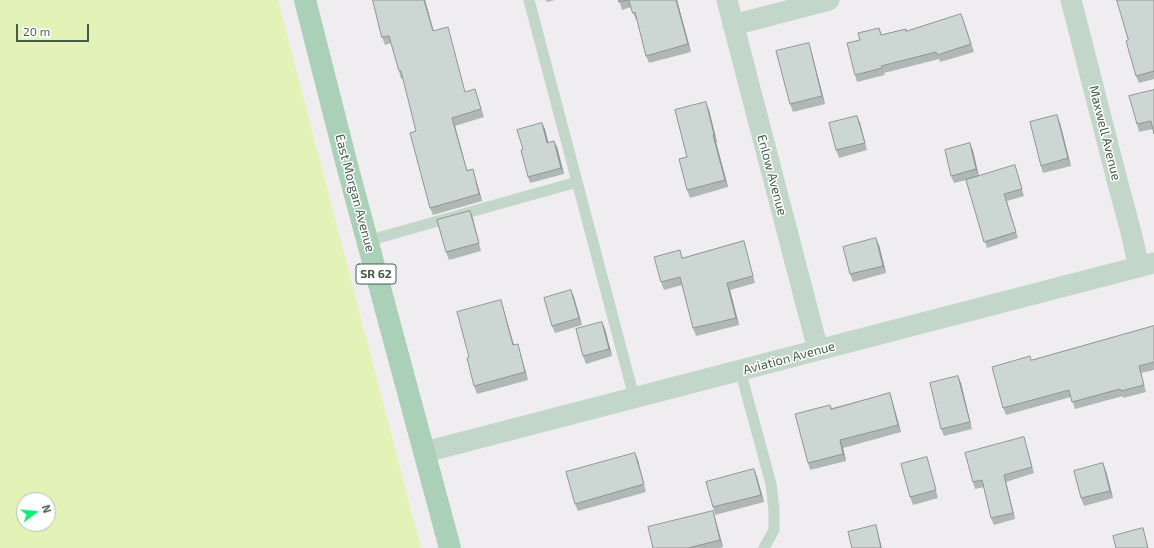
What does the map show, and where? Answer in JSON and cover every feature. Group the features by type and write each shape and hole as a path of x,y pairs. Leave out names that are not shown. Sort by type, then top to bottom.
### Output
{"main road":[{"name":"East Morgan Avenue","path":"305,0 367,241 450,548"}],"street":[{"name":"Enlow Avenue","path":"727,0 818,350"},
{"path":"733,25 829,0"},
{"name":"Maxwell Avenue","path":"1071,0 1117,180 1132,232 1147,265"},
{"name":"Aviation Avenue","path":"425,452 1147,265"}],"lane":[{"path":"529,0 634,397"},
{"path":"367,241 577,182"},
{"path":"740,370 771,484 774,510 774,530 764,548"}],"green space":[{"path":"0,0 278,0 421,548 0,548"}],"building":[{"path":"373,0 424,0 433,31 448,27 465,92 475,89 481,109 452,118 467,171 473,169 479,194 430,208 410,133 416,131 401,71 399,71 389,36 382,37"},
{"path":"629,0 676,0 688,44 646,56 635,12 633,13"},
{"path":"1117,0 1154,0 1154,71 1136,76 1126,41 1128,40"},
{"path":"961,14 971,44 937,55 936,52 881,66 882,68 855,75 847,43 860,40 858,33 879,28 881,35 906,29 906,31"},
{"path":"809,43 822,96 790,104 776,51"},
{"path":"1154,90 1154,134 1151,121 1137,124 1129,96"},
{"path":"706,102 725,180 687,190 679,159 687,157 675,110"},
{"path":"1057,115 1068,158 1041,166 1030,122"},
{"path":"857,116 865,143 836,150 829,123"},
{"path":"542,123 547,143 554,141 561,168 528,177 521,150 523,149 517,130"},
{"path":"970,143 976,169 951,176 945,150"},
{"path":"1015,165 1022,189 1004,194 1016,232 984,242 966,180"},
{"path":"470,211 479,243 446,252 437,220"},
{"path":"876,238 883,266 850,274 843,247"},
{"path":"744,241 753,276 727,283 736,318 693,328 680,277 661,282 654,257 680,250 682,258"},
{"path":"571,290 579,318 552,326 544,298"},
{"path":"501,300 513,345 518,344 525,372 474,386 467,358 469,357 457,312"},
{"path":"602,322 609,349 583,356 576,329"},
{"path":"1154,326 1154,362 1139,366 1144,385 1121,391 1120,389 1072,402 1069,390 1003,408 992,367 1030,356 1031,360"},
{"path":"958,376 970,422 941,429 930,383"},
{"path":"890,393 898,425 840,440 843,454 808,463 795,414 830,405 831,409"},
{"path":"1024,437 1032,467 1004,475 1013,513 991,518 982,480 973,482 965,453"},
{"path":"635,453 644,484 575,504 566,472"},
{"path":"927,457 936,490 910,497 901,464"},
{"path":"1103,463 1110,491 1081,498 1074,471"},
{"path":"754,469 761,495 713,507 706,482"},
{"path":"713,511 720,540 688,548 653,548 648,527"},
{"path":"876,525 881,548 852,548 848,532"},
{"path":"1143,528 1148,548 1116,548 1113,536"}]}
